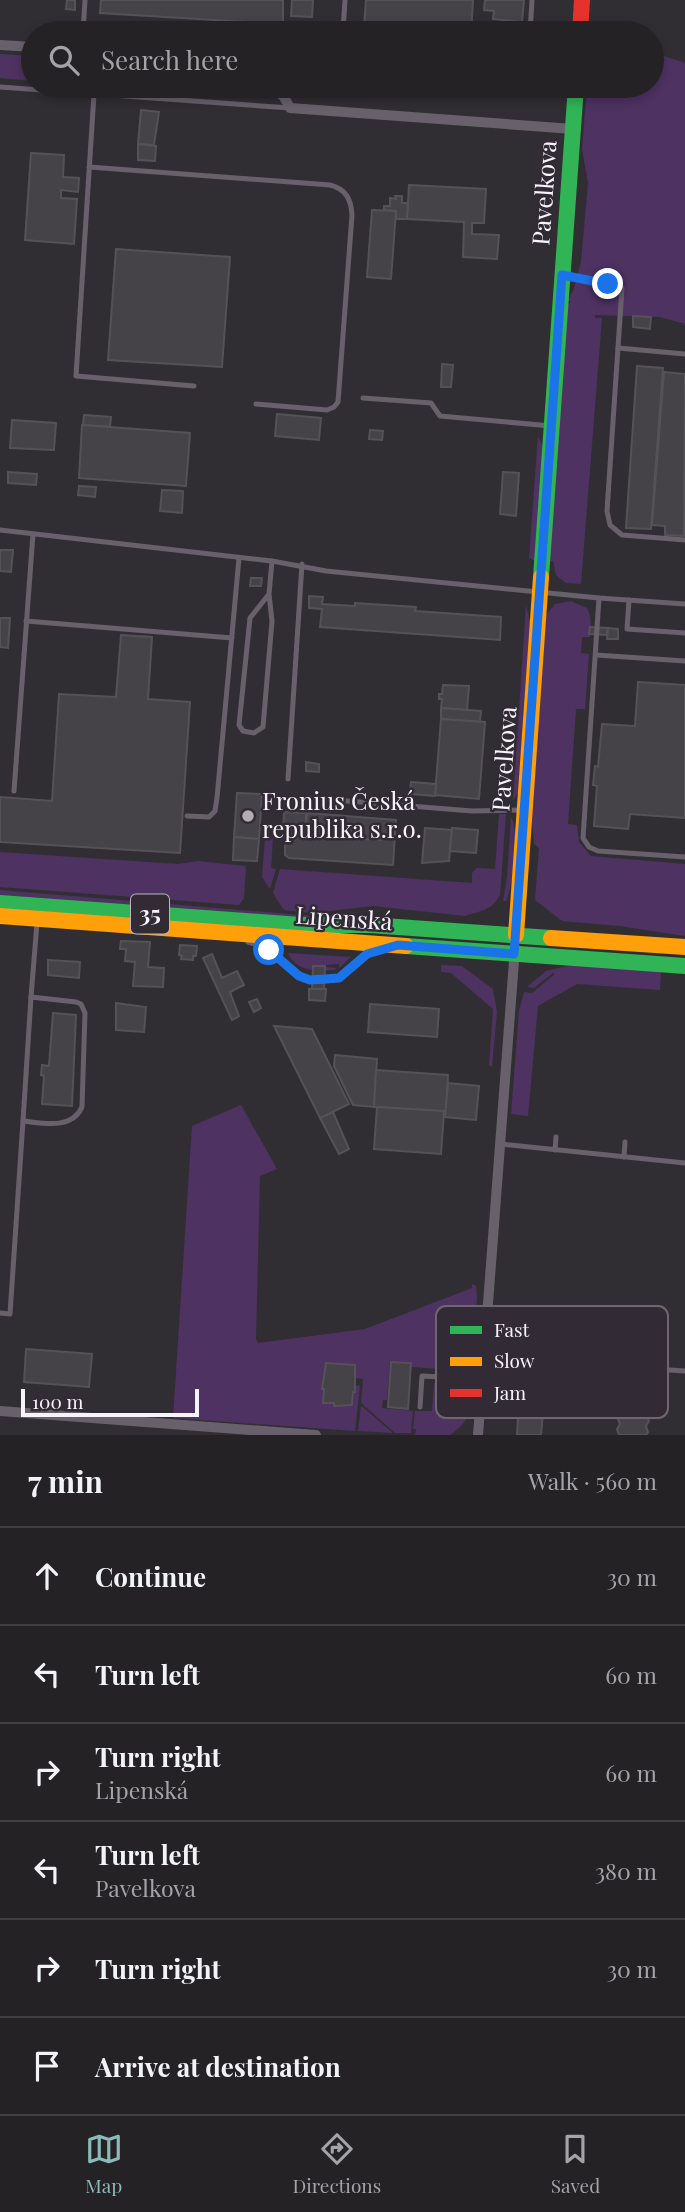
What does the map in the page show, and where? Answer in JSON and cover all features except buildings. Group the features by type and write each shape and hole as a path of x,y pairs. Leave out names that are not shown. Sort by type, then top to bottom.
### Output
{"main road":[{"path":"581,21 582,0"},
{"name":"Pavelkova","path":"516,935 575,98"},
{"name":"Lipenská","path":"0,903 300,925 370,925 685,947"},
{"name":"Lipenská","path":"0,916 685,966"}],"street":[{"path":"0,45 21,46"},
{"path":"285,98 290,108 573,129"},
{"name":"Pavelkova","path":"488,1306 516,935"},
{"path":"0,1411 316,1435"}],"lane":[{"path":"84,21 85,0"},
{"path":"344,21 345,0"},
{"path":"531,21 532,0"},
{"path":"0,87 21,89"},
{"path":"94,98 76,376 194,386"},
{"path":"150,98 290,108"},
{"path":"89,167 330,185 344,191 352,215 338,402 327,410 256,404"},
{"path":"562,275 622,288 607,512 610,525 622,535 685,540"},
{"path":"618,348 685,354"},
{"path":"363,398 431,403 440,416 551,426"},
{"path":"0,530 302,564 326,570 540,593 685,604"},
{"path":"14,791 33,534"},
{"path":"187,816 209,817 215,811 239,558"},
{"path":"269,594 250,618 239,725 243,731 254,733 263,727 272,621 269,594 272,561"},
{"path":"288,779 302,564"},
{"path":"599,598 583,838 589,847 598,851 685,857"},
{"path":"629,600 627,629 685,633"},
{"path":"26,621 232,638"},
{"path":"596,655 685,661"},
{"path":"310,798 472,811 524,811"},
{"path":"0,1314 10,1314 37,919"},
{"path":"218,932 269,950 299,976 310,980 339,978 367,954 398,945"},
{"path":"23,1121 60,1124 80,1113 82,1107 84,1008 76,1002 31,997"},
{"path":"555,1150 556,1137"},
{"path":"624,1157 625,1142"},
{"path":"500,1144 685,1163"},
{"path":"420,1407 422,1376 436,1377"}],"shaded area":[{"path":"0,54 21,55 21,80 0,78"},
{"path":"664,56 685,63 685,324 660,317 595,315 595,318 602,318 581,584 566,583 556,575 553,561 549,561 567,306 571,301 567,301 573,291 581,262 588,183 582,149 586,98 664,98"},
{"path":"538,436 543,447 535,561 529,558"},
{"path":"571,601 587,608 591,626 590,637 582,637 581,653 589,654 585,709 576,709 568,824 577,825 579,842 591,856 685,864 685,936 562,921 535,900 539,848 534,844 531,813 546,615 555,604"},
{"path":"526,605 530,622 518,793 513,801"},
{"path":"499,814 506,814 500,895 493,904 480,911 465,916 373,906 312,913 284,910 273,893 280,869 472,883 472,873 477,868 495,869"},
{"path":"511,817 515,834 515,859 509,894 506,901 503,901 507,877"},
{"path":"265,838 273,838 271,868 276,869 270,889 262,877"},
{"path":"0,852 178,864 198,861 246,866 244,898 239,905 0,887"},
{"path":"0,890 313,916 373,911 307,918 0,896"},
{"path":"288,953 351,957 339,968 339,964 326,965 337,968 334,970 314,970 296,964"},
{"path":"441,965 462,966 493,989 497,1012 492,1066 489,1066 493,1009 451,973 441,972"},
{"path":"572,965 661,971 660,990 577,984 538,1006 528,1116 511,1114 519,1011 524,992 532,993 555,974 534,988 527,987 546,971"},
{"path":"241,1105 277,1169 260,1176 258,1343 365,1329 472,1288 472,1284 476,1286 476,1306 436,1306 436,1369 412,1367 412,1362 390,1361 387,1400 383,1400 382,1408 413,1411 411,1433 395,1433 361,1403 363,1379 355,1378 356,1365 326,1362 323,1403 353,1406 356,1385 360,1386 355,1431 173,1418 192,1126"},
{"path":"436,1381 436,1418 467,1418 450,1435 415,1435 415,1411 432,1411"},
{"path":"361,1406 364,1408 393,1433 358,1431"}],"traffic: fast":[{"path":"541,577 575,98"},
{"path":"0,903 300,925 370,925 551,938"},
{"path":"406,946 685,966"}],"traffic: slow":[{"path":"516,935 541,577"},
{"path":"0,916 406,946"},
{"path":"551,938 685,947"}],"traffic: jam":[{"path":"581,21 582,0"}],"place":[{"name":"Fronius Česká republika s.r.o.","path":"248,816"}],"route":[{"path":"269,950 299,976 310,980 339,978 367,954 398,945 514,954 562,275 608,284"}]}
